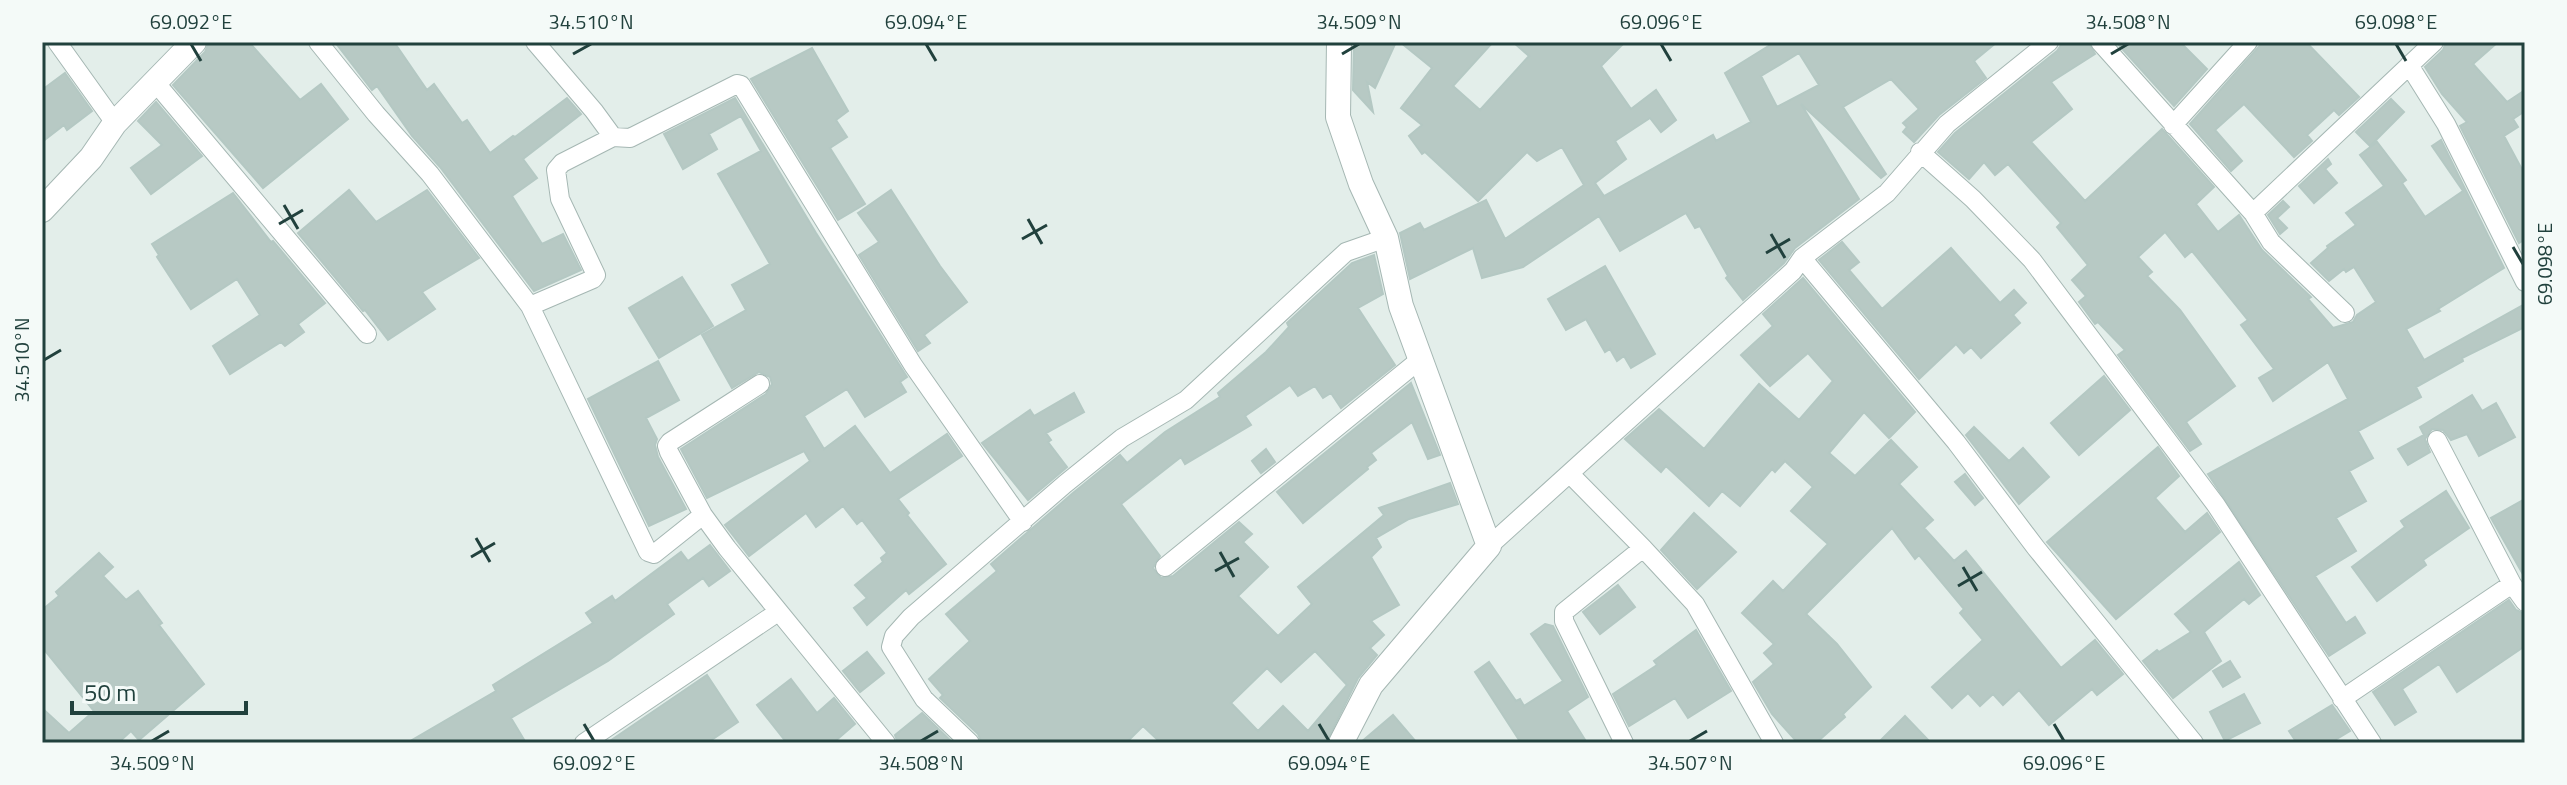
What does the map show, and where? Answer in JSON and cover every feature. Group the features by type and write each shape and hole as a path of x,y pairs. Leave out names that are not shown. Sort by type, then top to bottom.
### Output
{"street":[{"path":"57,42 115,123"},
{"path":"42,210 91,158 115,123 194,42"},
{"path":"318,42 430,174 530,306 648,552 654,554 703,515"},
{"path":"535,42 613,137"},
{"path":"1339,42 1338,117 1361,184 1386,238 1401,306 1489,546"},
{"path":"1341,743 1371,685 1489,546 1793,271 1802,258 1887,193 1947,124 2049,42"},
{"path":"2100,42 2253,213 2271,242 2345,313"},
{"path":"2173,125 2248,42"},
{"path":"2253,213 2434,42"},
{"path":"2409,65 2446,124 2525,282"},
{"path":"155,82 367,334"},
{"path":"530,306 596,275 560,199 556,170 562,163 613,137 630,138 737,84 741,85 913,365 1023,522"},
{"path":"1920,152 1973,199 2032,260 2216,505 2372,743"},
{"path":"970,743 924,699 891,647 894,636 911,617 1065,484 1122,438 1186,400 1346,252 1386,238"},
{"path":"1802,258 1956,442 2036,548 2194,743"},
{"path":"1165,567 1422,358"},
{"path":"760,384 667,446 703,515 886,743"},
{"path":"2437,440 2512,584 2525,602"},
{"path":"1570,474 1695,604 1774,743"},
{"path":"1624,743 1564,621 1564,612 1643,548"},
{"path":"2342,699 2512,584"},
{"path":"584,743 778,612"}],"building":[{"path":"209,42 249,42 300,100 321,84 348,119 263,188 173,85 205,52"},
{"path":"335,42 394,42 427,90 434,84 462,123 467,120 490,153 567,98 581,114 523,159 537,178 512,196 542,244 563,234 581,270 534,291 440,167 412,136 377,86 372,90"},
{"path":"1354,42 1396,42 1375,88 1367,82 1373,112 1353,90"},
{"path":"1400,42 1493,42 1453,86 1480,110 1529,56 1513,42 1625,42 1601,66 1631,109 1656,90 1676,120 1661,132 1650,118 1615,141 1626,159 1595,183 1604,196 1713,135 1716,141 1751,122 1725,73 1775,42 1997,42 1974,61 1986,78 1939,115 1914,142 1903,132 1907,127 1903,123 1919,109 1891,79 1843,107 1886,174 1881,178 1801,104 1859,199 1795,248 1784,263 1743,300 1726,278 1728,276 1700,226 1695,228 1686,213 1620,251 1599,216 1523,267 1482,278 1473,248 1410,279 1400,233 1420,223 1424,230 1486,200 1505,239 1584,185 1562,147 1537,161 1527,152 1478,201 1425,152 1422,154 1409,136 1422,125 1401,108 1432,68","holes":["1799,53 1819,85 1777,107 1761,76"]},
{"path":"2063,42 2088,42 2095,54 2051,82 2072,109 2031,142 2085,201 2162,129 2214,187 2196,204 2218,232 2239,215 2262,250 2311,297 2308,299 2333,328 2353,322 2357,315 2376,302 2354,267 2346,272 2344,269 2329,281 2311,263 2327,246 2356,225 2346,213 2384,186 2360,155 2377,142 2406,180 2402,183 2425,217 2463,191 2432,146 2441,140 2504,268 2438,309 2440,311 2406,329 2424,360 2525,304 2525,327 2462,358 2463,361 2416,387 2421,397 2358,431 2373,458 2349,471 2366,501 2336,518 2356,551 2315,576 2346,623 2355,617 2365,633 2329,656 2208,474 2348,399 2328,362 2273,401 2259,378 2274,369 2241,325 2248,320 2192,251 2185,257 2165,232 2138,257 2152,272 2147,276 2180,310 2235,386 2186,422 2201,444 2190,451 2118,355 2125,350 2098,322 2095,324 2079,302 2086,296 2072,280 2088,265 2057,227 2061,223 2008,164 1995,175 1984,162 1969,179 1938,152 1955,133 2057,51"},
{"path":"2116,42 2180,42 2207,69 2174,106"},
{"path":"2263,42 2306,42 2359,97 2339,115 2334,110 2307,135 2312,141 2294,157 2244,104 2215,130 2242,161 2231,171 2190,124"},
{"path":"2446,42 2498,42 2473,64 2507,102 2525,90 2525,111 2513,119 2518,127 2504,136 2525,175 2525,239 2519,243 2460,126 2467,122 2442,94 2425,67 2443,50"},
{"path":"812,48 848,111 836,120 847,137 830,148 865,204 838,220 751,79"},
{"path":"65,73 92,111 67,130 64,125 42,142 42,90"},
{"path":"735,98 907,377 900,382 906,392 865,417 847,389 804,416 824,449 855,426 890,473 947,434 962,456 898,499 946,564 909,594 906,590 867,625 854,608 867,598 855,585 883,562 881,558 887,553 862,520 857,524 843,506 816,527 806,513 749,556 725,525 810,461 804,451 707,498 681,449 766,394 772,384 770,377 759,372 732,388 702,335 746,310 732,285 770,264 718,174 761,151 741,116 709,134 717,149 683,169 664,134"},
{"path":"2391,99 2404,112 2370,146 2356,132"},
{"path":"156,102 202,156 151,194 131,168 162,145 138,121"},
{"path":"2328,159 2331,164 2325,169 2337,183 2314,203 2299,186"},
{"path":"349,190 376,222 427,190 479,258 422,292 435,309 388,340 298,233"},
{"path":"891,190 967,302 924,335 930,343 918,351 859,255 879,242 858,213"},
{"path":"233,193 325,303 298,324 304,332 285,346 281,342 230,374 213,346 260,315 237,279 191,309 157,257 159,255 152,244"},
{"path":"2283,201 2289,207 2277,218 2287,228 2280,234 2268,215"},
{"path":"1842,242 1859,262 1849,270 1882,309 1951,248 2000,303 2014,290 2026,303 2013,315 2020,323 1981,358 1971,347 1964,353 1956,344 1919,379 1819,260"},
{"path":"1374,255 1383,294 1358,308 1395,365 1341,408 1331,393 1323,398 1315,386 1298,396 1290,385 1245,416 1251,425 1185,464 1181,457 1121,504 1160,556 1153,568 1161,578 1173,576 1239,522 1252,534 1243,542 1268,567 1238,596 1278,636 1312,604 1298,587 1384,515 1379,508 1450,483 1458,504 1409,519 1376,538 1381,547 1371,557 1399,605 1371,621 1384,635 1370,648 1377,655 1358,678 1326,743 1161,743 1143,726 1126,743 982,743 978,734 940,698 943,695 929,679 970,641 946,614 997,571 991,564 1120,455 1127,463 1165,432 1220,397 1218,393 1266,352 1289,327 1287,323 1352,263","holes":["1315,651 1347,685 1308,731 1283,706 1258,731 1231,703 1267,668 1281,682"]},
{"path":"1605,266 1655,354 1631,368 1624,356 1617,361 1610,349 1605,352 1586,319 1566,330 1548,299"},
{"path":"682,277 713,326 659,358 629,308"},
{"path":"1803,278 1915,412 1889,438 1864,412 1829,453 1855,476 1891,440 1917,467 1899,484 1933,520 1924,528 1954,561 1966,551 2061,668 2095,640 2123,674 2097,695 2092,689 2049,725 2019,690 2003,705 1993,694 1980,706 1968,693 1952,708 1932,687 1983,640 1960,613 1964,609 1919,555 1915,559 1892,528 1806,614 1837,644 1871,687 1843,714 1845,717 1816,743 1798,743 1772,714 1753,682 1774,664 1764,653 1774,644 1742,613 1773,581 1783,591 1828,544 1791,511 1813,487 1785,461 1775,472 1772,469 1740,506 1722,491 1709,506 1666,466 1661,472 1625,439 1659,409 1704,449 1759,384 1799,420 1833,381 1808,353 1770,386 1741,355 1773,326 1763,314"},
{"path":"658,361 679,400 646,418 657,439 658,457 686,509 649,526 588,399"},
{"path":"2104,376 2130,410 2079,455 2051,423"},
{"path":"1411,383 1440,455 1428,459 1412,422 1371,453 1376,460 1368,469 1303,523 1277,492"},
{"path":"1074,393 1084,412 1046,433 1051,440 1048,442 1067,467 1028,500 982,443 1030,410 1034,416"},
{"path":"2472,395 2482,411 2496,403 2515,437 2479,456 2467,434 2451,440 2443,430 2432,429 2425,439 2430,452 2408,465 2398,449 2424,435 2420,427"},
{"path":"1974,427 2009,461 2023,448 2049,477 2019,504 1966,435"},
{"path":"2158,447 2179,476 2155,498 2185,532 2207,513 2220,532 2116,619 2047,542"},
{"path":"1266,449 1275,462 1261,473 1252,461"},
{"path":"1965,474 1983,498 1975,505 1955,482"},
{"path":"2446,491 2469,528 2423,560 2426,565 2377,601 2352,567 2405,527 2401,521"},
{"path":"2525,499 2525,578 2491,518"},
{"path":"1694,513 1736,552 1697,589 1661,550"},
{"path":"710,545 730,571 709,586 703,578 667,604 674,614 608,661 511,718 526,743 407,743 496,691 493,685 593,623 586,613 612,596 615,601 681,552 688,561"},
{"path":"99,553 113,567 103,576 126,600 138,591 162,623 159,625 204,684 139,740 131,731 118,743 42,743 42,708 69,733 94,711 42,647 42,610 59,596 56,592"},
{"path":"2239,562 2260,595 2249,604 2244,599 2204,632 2221,661 2173,698 2143,661 2191,632 2175,614"},
{"path":"1618,585 1635,607 1600,634 1583,612"},
{"path":"2509,600 2516,610 2525,614 2525,646 2457,692 2439,664 2402,689 2416,712 2395,725 2373,692"},
{"path":"1545,624 1553,626 1588,697 1567,711 1587,743 1521,743 1475,672 1489,662 1516,701 1520,699 1524,706 1563,681 1531,634"},
{"path":"1696,630 1731,691 1688,718 1675,698 1629,726 1613,694 1657,665 1654,661"},
{"path":"867,652 884,673 860,692 843,671"},
{"path":"2230,661 2240,677 2223,687 2213,671"},
{"path":"707,675 738,722 707,743 607,743"},
{"path":"791,679 817,713 834,698 855,724 833,743 787,743 757,705"},
{"path":"2244,694 2260,723 2225,741 2210,712"},
{"path":"2332,705 2350,731 2330,743 2297,743 2289,731"},
{"path":"922,713 953,743 898,743 895,735"},
{"path":"1393,715 1417,743 1360,743"},
{"path":"1905,716 1931,743 1878,743"}]}
